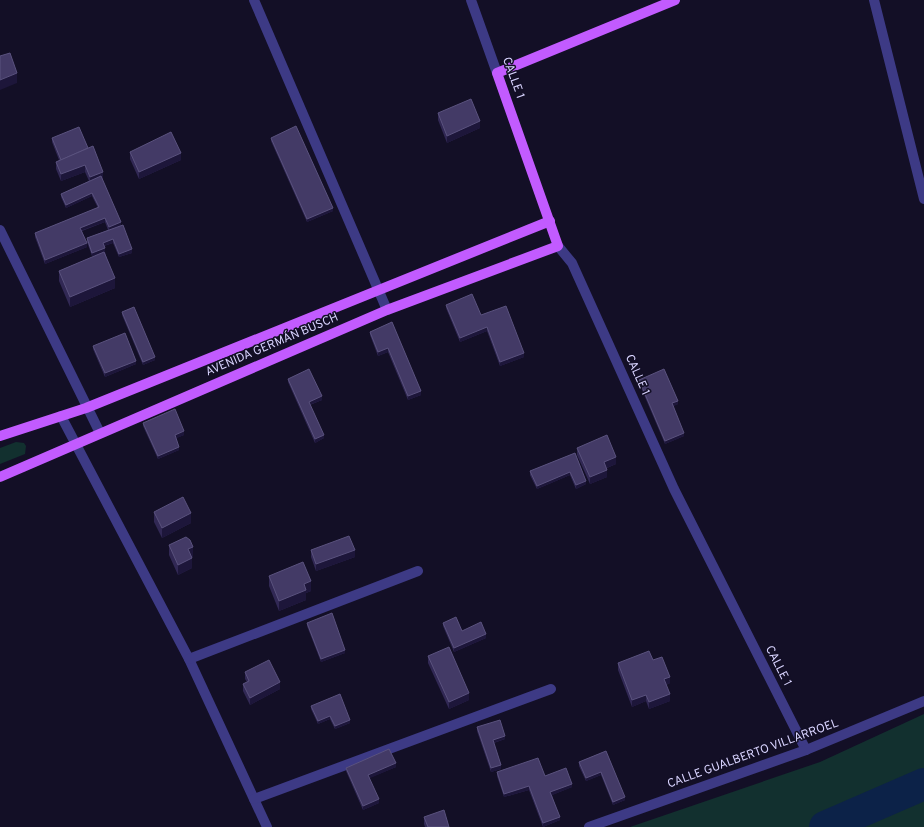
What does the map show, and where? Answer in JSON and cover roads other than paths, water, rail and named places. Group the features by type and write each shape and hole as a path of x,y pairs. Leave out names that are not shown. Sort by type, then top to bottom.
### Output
{"main road":[{"path":"497,73 675,0"},
{"name":"CALLE 1","path":"497,73 558,246"},
{"name":"AVENIDA GERMÁN BUSCH","path":"0,436 86,408 550,221"},
{"name":"AVENIDA GERMÁN BUSCH","path":"0,477 387,310 558,246"}],"street":[{"path":"254,0 377,291 387,310"},
{"name":"CALLE 1","path":"470,0 497,73"},
{"path":"874,0 924,199"},
{"path":"0,230 86,408 100,433"},
{"name":"CALLE 1","path":"558,246 572,263 674,489 806,750"},
{"path":"61,416 77,443 189,659 267,827"},
{"path":"189,659 418,571"},
{"path":"254,799 551,689"},
{"name":"CALLE GUALBERTO VILLARROEL","path":"589,827 806,750 924,701"}],"waterway":[{"path":"825,827 924,784"}]}
